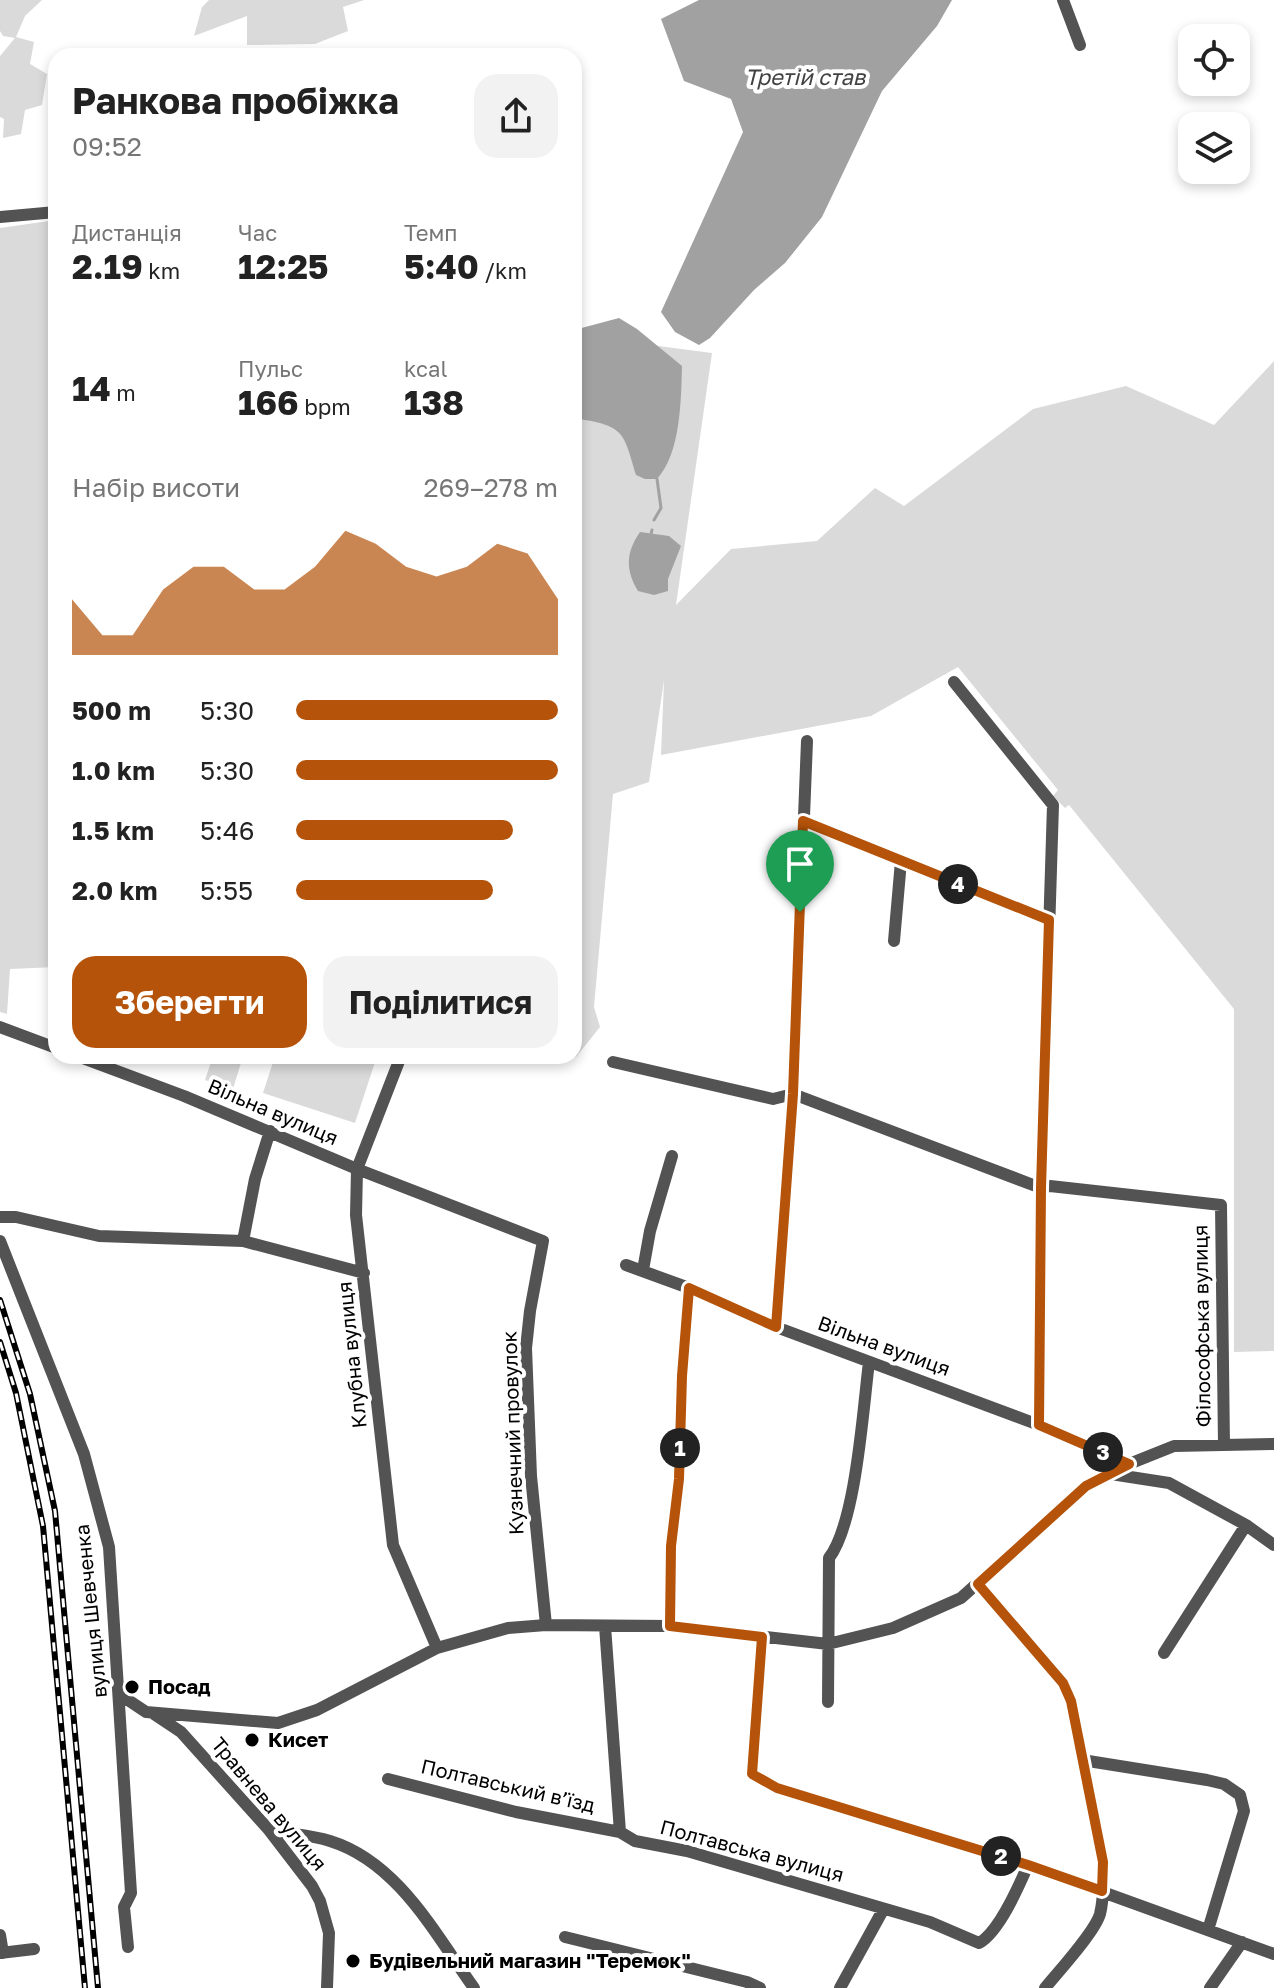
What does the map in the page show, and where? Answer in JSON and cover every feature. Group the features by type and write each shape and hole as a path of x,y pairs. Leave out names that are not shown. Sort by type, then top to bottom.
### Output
{"street":[{"path":"1063,0 1080,45"},
{"path":"0,217 48,213"},
{"path":"954,682 1053,805 1041,1188 1039,1425"},
{"path":"776,1327 793,1094 807,741"},
{"path":"803,821 1049,920"},
{"path":"894,941 901,861"},
{"path":"0,1027 48,1045"},
{"path":"613,1062 773,1099 793,1094 1041,1188"},
{"name":"Вільна вулиця","path":"98,1064 543,1241"},
{"name":"Клубна вулиця","path":"398,1064 357,1169 356,1215 393,1545 437,1648"},
{"path":"243,1241 255,1179 270,1131"},
{"path":"643,1270 650,1231 672,1156"},
{"name":"Філософська вулиця","path":"1041,1188 1050,1186 1221,1205 1224,1445"},
{"path":"0,1217 16,1217 99,1236 243,1241 364,1273"},
{"name":"вулиця Шевченка","path":"0,1241 84,1454 109,1547 131,1893 124,1907 128,1947"},
{"name":"Кузнечний провулок","path":"543,1241 526,1348 531,1476 546,1625"},
{"name":"Вільна вулиця","path":"626,1265 689,1288 776,1327 1039,1425 1129,1464"},
{"path":"670,1626 671,1546 679,1479 689,1288"},
{"path":"828,1702 829,1558 837,1547 850,1500 869,1362"},
{"path":"152,1712 278,1723 317,1710 437,1648 508,1628 546,1625 670,1626 828,1644 893,1628 961,1598 1086,1486 1129,1464 1174,1446 1274,1444"},
{"path":"1111,1474 1169,1483 1246,1525 1274,1545"},
{"path":"1164,1653 1246,1525"},
{"path":"978,1584 1063,1683 1071,1701 1103,1862 1099,1916 1045,1988"},
{"path":"605,1626 620,1832"},
{"path":"762,1637 752,1774 777,1788 1028,1865 1274,1954"},
{"name":"Травнева вулиця","path":"119,1694 181,1732 303,1872 320,1901 329,1933 327,1988"},
{"path":"1082,1760 1207,1780 1224,1784 1240,1795 1244,1811 1208,1930"},
{"name":"Полтавський в’їзд","path":"388,1779 516,1812 620,1832"},
{"path":"269,1830 328,1840 368,1860 409,1898 474,1988"},
{"name":"Полтавська вулиця","path":"620,1832 635,1841 687,1851 930,1922 979,1943 988,1938 1028,1865"},
{"path":"840,1988 883,1910"},
{"path":"0,1935 1,1953 34,1949"},
{"path":"565,1937 747,1982 760,1988"},
{"path":"1210,1988 1242,1942"}],"shaded area":[{"path":"0,0 42,0 25,16 16,37 34,42 30,64 47,74 42,105 25,110 21,134 3,138 0,56 15,38 3,36 0,31"},
{"path":"209,0 364,0 343,7 348,31 315,44 247,45 247,16 194,36 202,7"},
{"path":"48,221 48,967 10,969 7,1014 0,1012 0,228"},
{"path":"582,336 712,353 676,605 731,549 817,541 875,488 904,506 1033,409 1126,386 1214,425 1274,361 1274,1351 1234,1352 1234,1009 1069,805 1065,808 1053,796 1058,790 958,667 871,716 661,755 664,680 649,782 613,794 594,1007 600,1027 582,1050"},
{"path":"210,1064 241,1064 233,1089 205,1080"},
{"path":"272,1064 374,1064 355,1123 263,1093"}],"water":[{"name":"Третій став","path":"699,0 952,0 937,26 882,91 822,217 785,263 754,290 710,338 699,345 675,332 661,312 743,132 731,99 684,81 661,19"},
{"path":"619,318 682,366 675,441 665,468 657,479 636,475 624,439 612,427 582,420 582,328"},
{"path":"640,532 669,536 681,546 668,579 668,591 654,595 638,591 634,583 629,561"}],"waterway":[{"path":"654,520 661,508 657,479"},
{"path":"651,534 652,530"}],"railway":[{"path":"0,1300 30,1394 55,1511 98,1988"},
{"path":"0,1342 16,1393 43,1526 85,1988"}],"place":[{"name":"Посад","path":"132,1687"},
{"name":"Кисет","path":"252,1740"},
{"name":"Будівельний магазин \"Теремок\"","path":"353,1961"}],"route":[{"path":"803,821 1049,920 1041,1188 1039,1425 1129,1464 1086,1486 978,1584 1063,1683 1071,1701 1103,1862 1102,1891 1028,1865 777,1788 752,1774 762,1637 670,1626 671,1546 679,1479 689,1288 776,1327 793,1094 800,912 803,821"}]}
